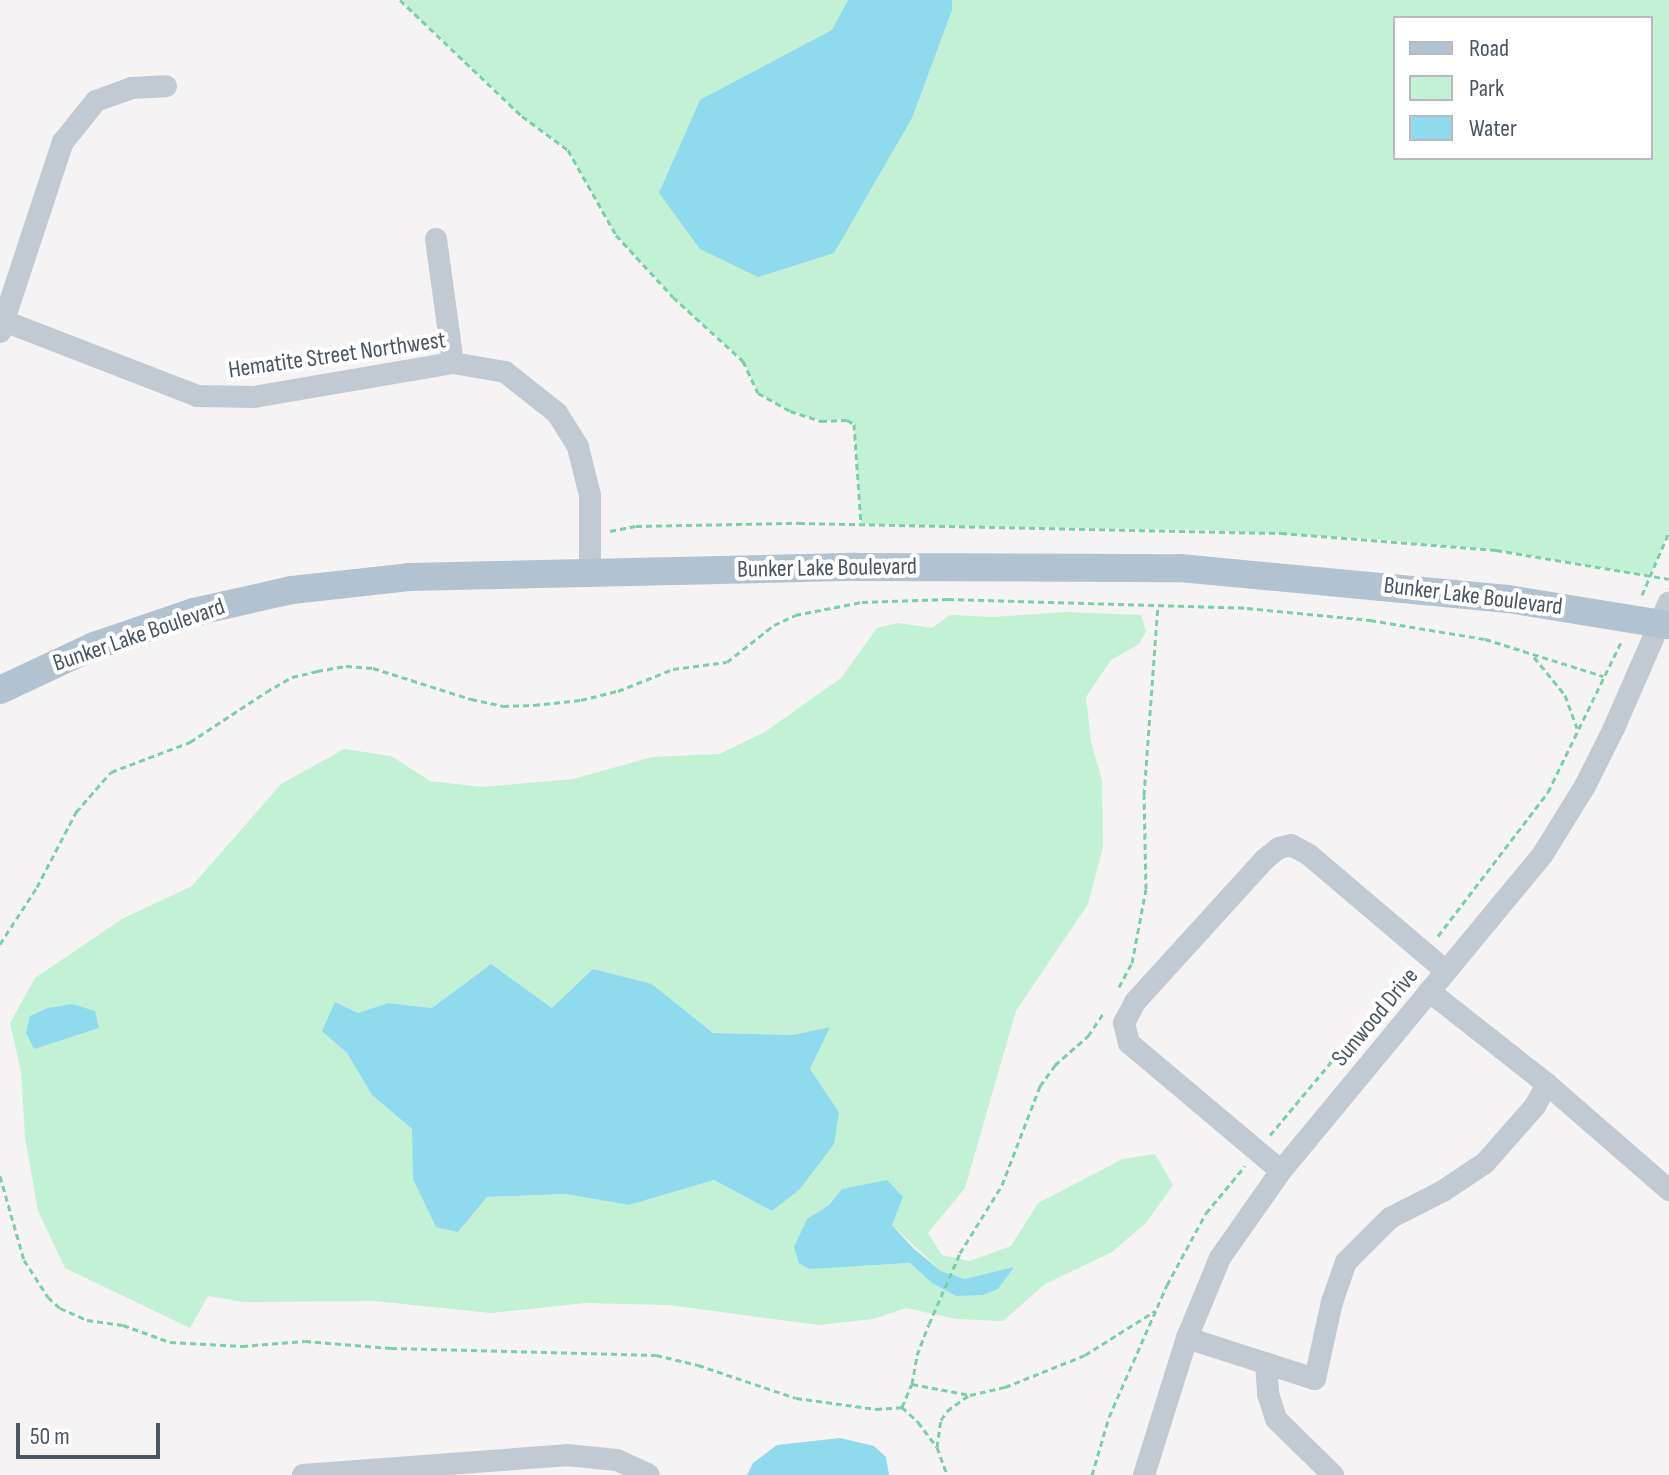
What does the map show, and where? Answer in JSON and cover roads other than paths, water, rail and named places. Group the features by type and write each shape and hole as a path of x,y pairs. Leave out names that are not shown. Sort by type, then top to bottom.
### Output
{"main road":[{"name":"Bunker Lake Boulevard","path":"0,690 94,646 194,612 292,590 366,579 871,567 1180,568 1666,617"}],"street":[{"path":"2,326 47,183 70,131 96,101 131,88 166,86"},
{"path":"436,239 453,363"},
{"name":"Hematite Street Northwest","path":"2,326 197,396 254,397 453,363 505,372 557,413 578,447 586,470 590,572"},
{"name":"Sunwood Drive","path":"1144,1475 1187,1338 1220,1258 1281,1171 1543,854 1564,822 1614,728 1666,617"},
{"path":"1281,1171 1129,1043 1124,1023 1135,1002 1264,860 1279,848 1291,845 1308,854 1446,971"},
{"path":"1429,991 1547,1084 1669,1190"},
{"path":"1187,1338 1315,1379 1332,1302 1346,1262 1390,1218 1443,1191 1485,1163 1535,1106 1547,1084"},
{"path":"1266,1363 1268,1394 1276,1419 1333,1475"},
{"path":"303,1475 566,1455 617,1460 649,1475"}],"water":[{"path":"848,0 952,0 952,10 912,118 834,253 758,277 700,249 659,193 700,100 832,30"},
{"path":"491,964 552,1008 593,969 652,984 713,1033 792,1035 830,1027 810,1069 839,1112 834,1144 800,1189 772,1211 714,1180 629,1205 565,1194 487,1197 458,1232 436,1227 413,1179 412,1129 372,1095 347,1053 322,1031 335,1002 358,1013 388,1003 432,1008"},
{"path":"72,1004 95,1011 99,1028 34,1049 26,1033 30,1016 48,1008"},
{"path":"887,1180 903,1197 892,1225 913,1248 941,1271 965,1279 1014,1267 998,1289 983,1295 956,1296 932,1283 910,1263 809,1269 799,1263 794,1247 807,1219 829,1205 842,1189"},
{"path":"840,1438 874,1446 886,1457 889,1475 747,1475 753,1463 777,1445"}]}
